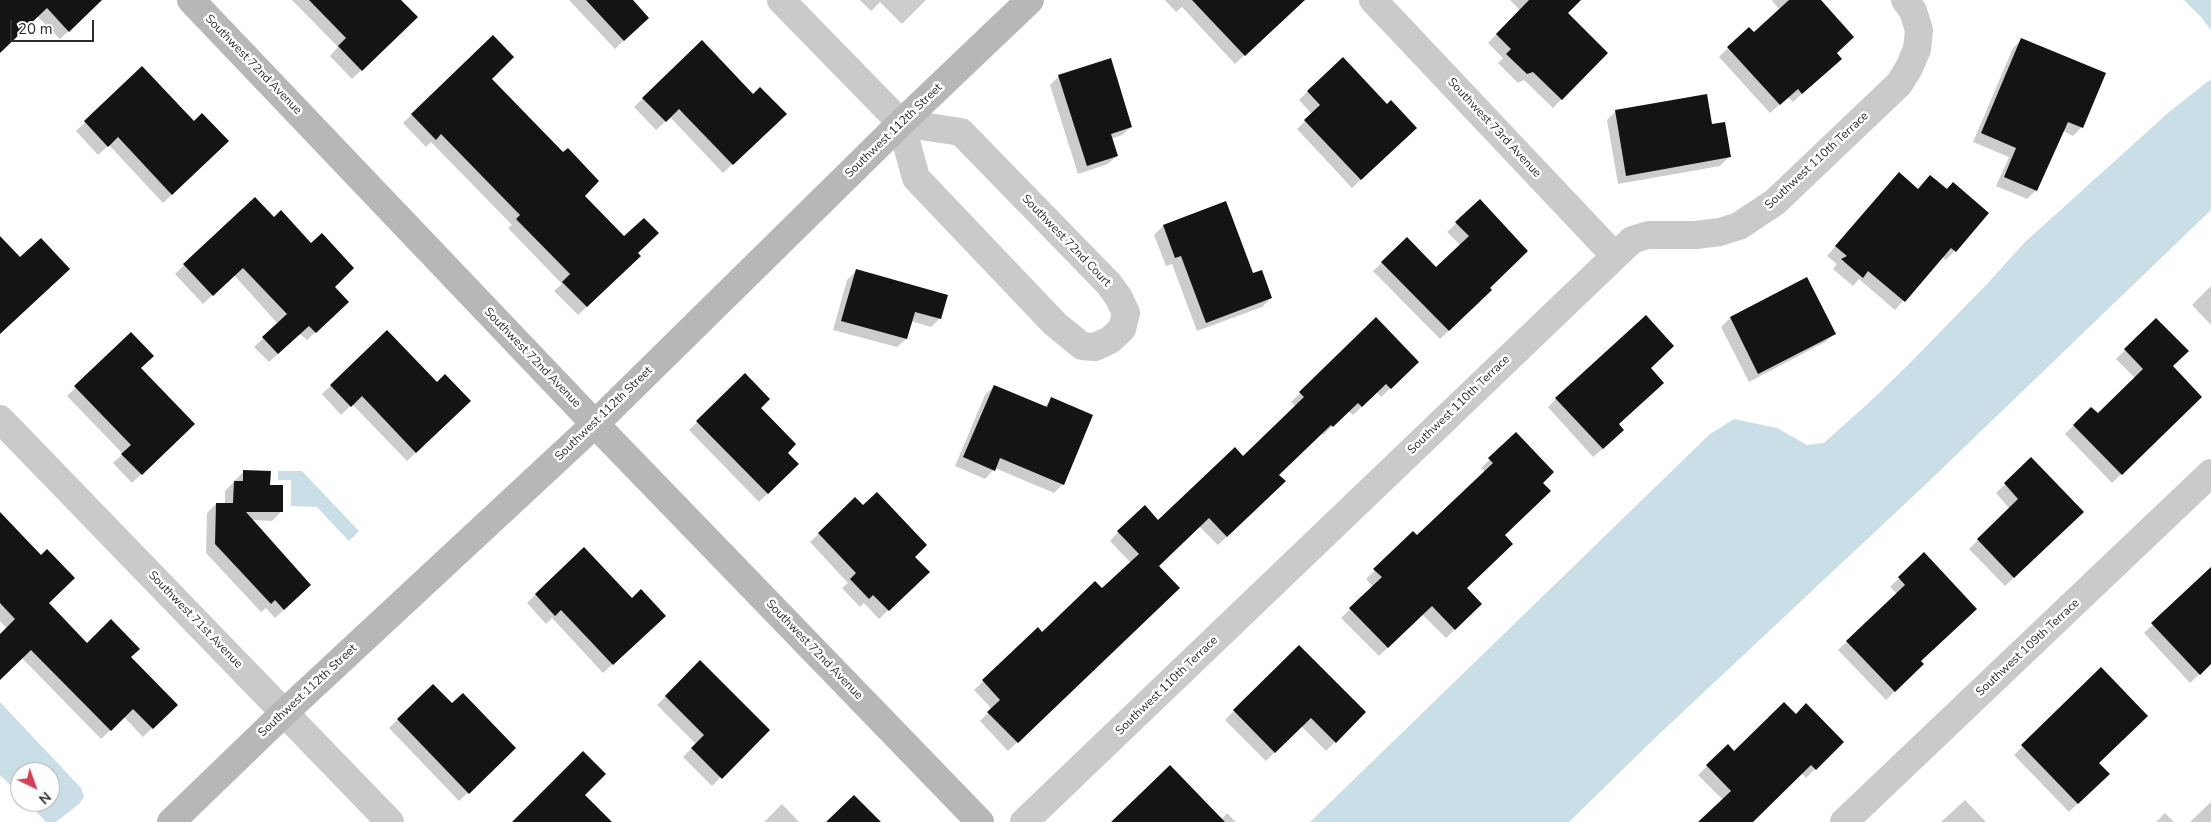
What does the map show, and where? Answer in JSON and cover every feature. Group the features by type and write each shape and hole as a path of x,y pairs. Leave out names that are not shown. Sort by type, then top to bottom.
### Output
{"main road":[{"name":"Southwest 72nd Avenue","path":"191,0 595,424 980,822"},
{"name":"Southwest 112th Street","path":"171,822 284,713 595,424 1030,0"}],"street":[{"path":"781,0 902,123"},
{"name":"Southwest 73rd Avenue","path":"1373,0 1615,256"},
{"name":"Southwest 110th Terrace","path":"1024,822 1632,240 1648,235 1696,235 1720,232 1740,226 1775,202 1899,84 1917,49 1919,30 1912,11 1905,0"},
{"name":"Southwest 72nd Court","path":"902,123 961,132 1109,284 1119,298 1126,313 1122,329 1110,340 1095,347 1082,346 1055,324 916,178 902,123"},
{"name":"Southwest 71st Avenue","path":"0,419 390,822"},
{"name":"Southwest 109th Terrace","path":"1844,822 2211,473"}],"water":[{"path":"2184,0 2211,0 2211,30 2201,17"},
{"path":"2211,79 2211,210 1925,485 1656,737 1569,822 1310,822 1710,434 1734,419 1777,428 1807,445 1824,443 1909,364 2024,243 2169,112"},
{"path":"278,471 302,471 359,531 349,541 317,507 291,506 291,480 278,480"},
{"path":"0,702 57,762 10,762 10,785 0,775"},
{"path":"60,766 81,788 84,797 79,804 56,822 46,822 36,812 60,812"}],"building":[{"path":"0,0 102,0 69,32 47,8 0,53"},
{"path":"309,0 401,0 418,17 362,71 338,46 346,38"},
{"path":"586,0 633,0 649,18 624,41"},
{"path":"1192,0 1305,0 1245,56"},
{"path":"1529,0 1581,0 1568,13 1608,53 1562,100 1533,72 1527,74 1506,54 1511,49 1496,34"},
{"path":"1789,0 1821,0 1854,37 1837,53 1842,59 1802,94 1798,89 1780,105 1727,47 1749,27 1754,32"},
{"path":"493,35 514,57 492,79 563,152 568,148 599,181 585,196 624,236 644,218 659,233 638,253 641,256 587,307 562,282 570,274 516,219 520,215 441,134 436,140 411,114"},
{"path":"2021,38 2106,73 2083,128 2068,122 2037,191 2004,177 2016,148 1981,133"},
{"path":"702,40 753,94 760,87 787,114 733,165 679,109 666,122 642,98"},
{"path":"1343,57 1387,104 1391,100 1417,128 1361,180 1304,120 1320,105 1307,91"},
{"path":"1111,58 1132,127 1111,134 1118,156 1087,166 1058,75"},
{"path":"142,66 194,121 202,113 229,141 172,195 118,137 108,147 84,121"},
{"path":"1707,94 1712,124 1725,122 1731,157 1626,176 1615,110"},
{"path":"1899,172 1918,189 1930,175 1947,189 1953,182 1989,213 1956,252 1951,248 1905,302 1868,271 1863,278 1841,259 1847,256 1835,246"},
{"path":"255,197 274,217 281,210 311,243 322,233 354,268 335,287 349,302 316,333 309,326 278,354 262,337 287,314 243,268 213,296 183,264"},
{"path":"1480,199 1528,251 1490,288 1492,290 1449,331 1381,262 1407,237 1436,267 1469,236 1455,222"},
{"path":"1226,201 1253,273 1262,270 1272,298 1206,323 1181,256 1175,258 1163,225"},
{"path":"0,236 20,257 41,238 70,269 0,334"},
{"path":"856,269 948,295 941,319 915,312 907,339 841,321"},
{"path":"1807,277 1836,334 1758,374 1730,317"},
{"path":"1646,315 1674,346 1651,368 1664,383 1619,424 1624,430 1603,449 1555,398"},
{"path":"1376,317 1419,362 1391,389 1386,384 1362,407 1358,403 1333,427 1331,425 1279,475 1286,481 1227,537 1209,518 1159,566 1180,588 1018,743 987,712 1000,700 982,680 1038,627 1042,632 1095,581 1102,588 1139,554 1117,531 1145,505 1158,520 1235,447 1243,456 1304,397 1299,392"},
{"path":"2156,318 2189,351 2173,366 2202,397 2122,475 2073,425 2091,407 2098,413 2143,369 2124,349"},
{"path":"387,330 437,382 445,374 471,401 416,453 362,396 351,407 330,385"},
{"path":"131,332 154,356 141,368 195,424 142,475 121,454 131,445 74,386"},
{"path":"745,373 770,399 761,408 796,444 788,453 799,464 768,494 696,421"},
{"path":"994,385 1047,407 1051,397 1093,415 1064,485 1000,458 995,471 963,457"},
{"path":"1516,432 1554,472 1543,483 1551,491 1505,535 1513,544 1467,588 1482,604 1455,630 1432,606 1388,648 1349,608 1382,577 1373,569 1413,531 1417,535 1493,463 1488,458"},
{"path":"2031,457 2084,512 2014,578 1977,539 2018,499 2004,483"},
{"path":"243,470 271,471 270,485 283,485 283,512 246,512 311,585 284,610 275,600 271,604 215,544 216,503 233,503 234,481 243,481"},
{"path":"877,492 927,545 915,557 930,572 889,611 873,595 869,599 850,579 856,573 818,533 855,497 863,505"},
{"path":"0,512 41,555 47,549 75,578 49,603 87,643 111,619 140,649 131,657 178,705 153,729 133,709 111,731 31,650 0,680 0,634 15,619 0,603"},
{"path":"584,547 632,598 641,589 666,616 613,665 561,610 555,616 535,594"},
{"path":"1924,552 1977,609 1921,661 1924,664 1895,692 1846,641 1905,585 1898,577"},
{"path":"2211,567 2211,664 2200,675 2151,623"},
{"path":"1299,645 1366,712 1336,743 1311,718 1275,753 1233,710"},
{"path":"700,660 770,730 722,779 691,748 704,735 665,696"},
{"path":"2101,667 2148,716 2099,763 2110,774 2078,804 2021,745"},
{"path":"433,684 452,703 463,693 516,748 469,794 397,719"},
{"path":"1784,702 1796,714 1806,703 1844,742 1816,770 1811,765 1753,822 1698,822 1731,791 1706,765 1728,744 1734,751"},
{"path":"583,751 606,774 585,795 612,822 512,822"},
{"path":"1170,765 1225,822 1111,822"},
{"path":"854,795 881,822 826,822"}]}
